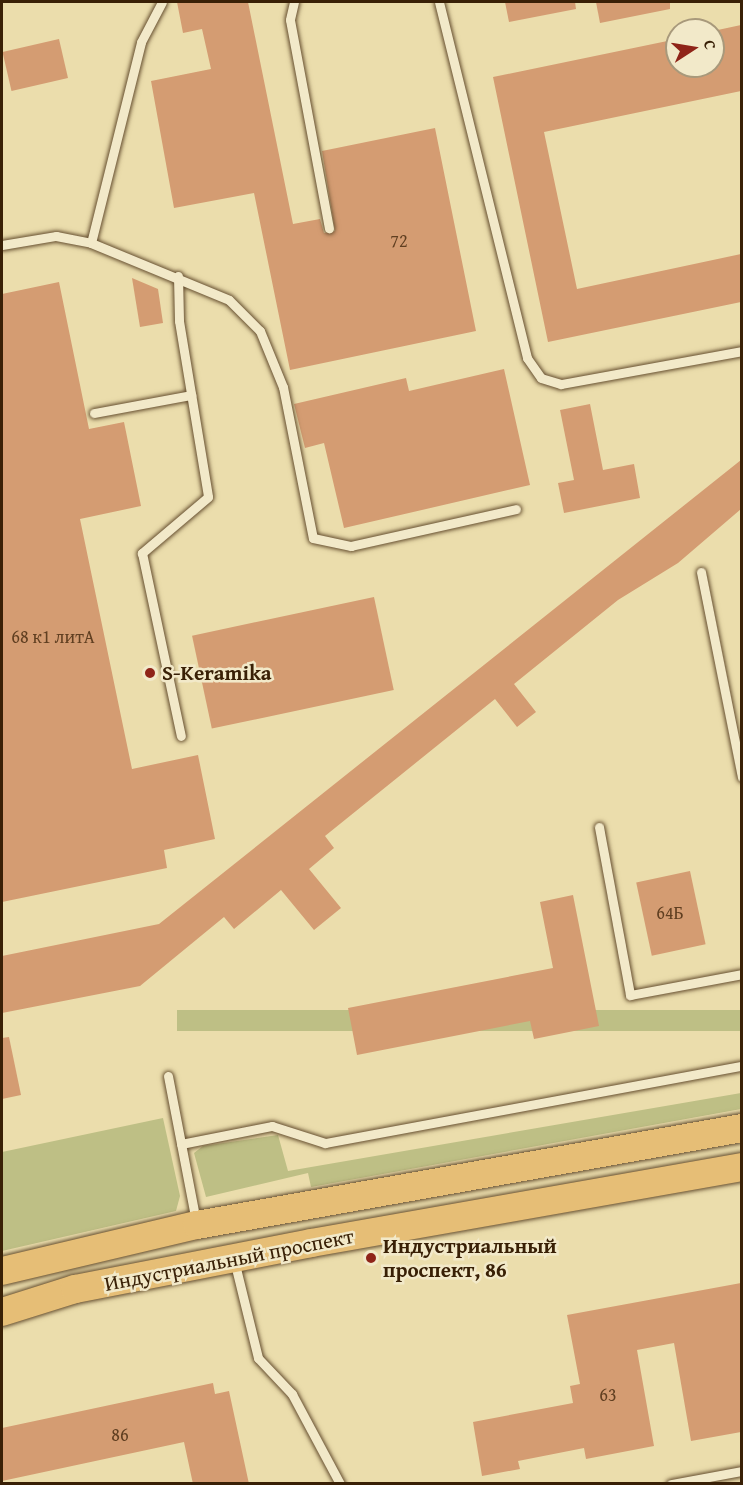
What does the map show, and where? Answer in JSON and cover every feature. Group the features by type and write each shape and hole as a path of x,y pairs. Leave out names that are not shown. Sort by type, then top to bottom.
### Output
{"main road":[{"name":"Индустриальный проспект","path":"2,1271 197,1225 741,1128"},
{"name":"Индустриальный проспект","path":"2,1312 75,1289 234,1258 741,1167"}],"lane":[{"path":"91,243 141,42 162,2"},
{"path":"294,2 290,20 329,228"},
{"path":"439,2 527,358 541,378 561,384 741,351"},
{"path":"2,245 56,236 91,243 178,276 229,300 260,331 283,387 313,538 351,546 516,509"},
{"path":"178,276 178,321 208,497 142,553 181,736"},
{"path":"94,413 191,395"},
{"path":"701,572 741,777"},
{"path":"599,827 630,995 741,974"},
{"path":"181,1144 272,1126 325,1143 741,1065"},
{"path":"168,1076 197,1225"},
{"path":"234,1258 258,1358 292,1394 340,1484"},
{"path":"670,1484 741,1472"}],"green space":[{"path":"177,1010 741,1010 741,1031 177,1031"},
{"path":"741,1093 741,1109 311,1187 308,1173 206,1197 194,1153 203,1146 278,1135 288,1171"},
{"path":"163,1118 180,1196 176,1211 2,1251 2,1152"}],"building":[{"path":"177,2 248,2 293,224 320,219 324,233 335,231 322,151 435,128 476,331 290,370 254,193 174,208 151,81 211,69 202,29 183,33"},
{"path":"505,2 575,2 576,9 509,22"},
{"path":"596,2 670,2 670,9 600,23"},
{"path":"741,25 741,91 544,132 577,289 741,254 741,302 548,342 493,77 665,41 665,78 725,78 725,28"},
{"path":"59,39 68,78 11,91 2,52"},
{"path":"132,278 158,289 163,323 140,327"},
{"path":"59,282 89,429 124,422 141,506 80,519 132,769 198,755 215,839 164,850 167,868 2,902 2,294"},
{"path":"504,369 530,485 344,528 324,443 305,448 294,404 406,378 409,391"},
{"path":"590,404 603,470 634,464 640,498 564,513 558,483 574,480 560,410"},
{"path":"741,460 741,509 678,563 618,600 514,684 536,712 517,727 495,699 325,836 334,848 309,869 341,908 314,930 281,890 234,929 224,917 140,986 2,1013 2,956 159,924"},
{"path":"374,597 394,690 212,729 192,636"},
{"path":"690,871 706,944 652,956 636,882"},
{"path":"573,895 599,1026 534,1039 530,1021 357,1055 348,1008 553,968 540,902"},
{"path":"9,1037 21,1095 2,1099 2,1038"},
{"path":"741,1283 741,1432 691,1441 674,1343 637,1350 654,1446 586,1459 584,1448 518,1461 520,1469 482,1476 473,1422 573,1403 570,1386 580,1384 567,1315"},
{"path":"213,1383 215,1394 229,1391 249,1484 193,1484 184,1442 2,1481 2,1428"}],"place":[{"name":"S-Keramika","path":"150,673"},
{"name":"Индустриальный проспект, 86","path":"371,1258"}]}
